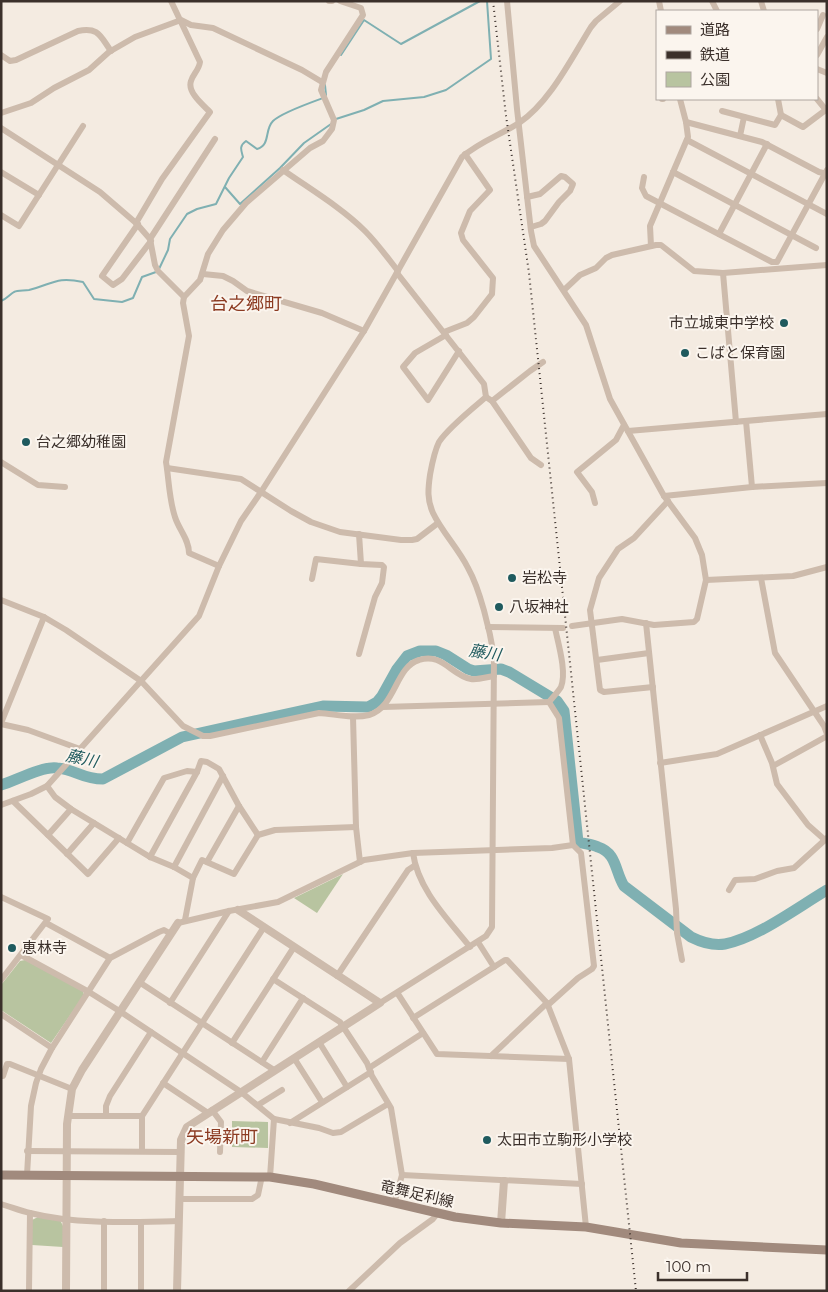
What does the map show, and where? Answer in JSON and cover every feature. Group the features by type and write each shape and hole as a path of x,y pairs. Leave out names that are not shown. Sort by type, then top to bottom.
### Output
{"main road":[{"name":"竜舞足利線","path":"1,1175 266,1176 314,1184 437,1214 501,1223 586,1227 681,1243 827,1250"}],"street":[{"path":"171,1 200,62 199,68 191,80 191,91 210,112 162,179 137,223 102,276 113,285 122,279 151,240 215,139"},
{"path":"219,566 189,553 189,545 175,518 166,462 189,336 183,303 184,297 203,274 208,254 223,230 246,204 283,170 310,148 324,141 332,128 334,120 321,90 322,82 326,72 363,15 361,8 340,1"},
{"path":"507,1 527,197 534,246 586,325 609,397 666,498 695,538 702,555 706,580 697,619 694,622 654,625 622,619 572,626"},
{"path":"1,805 32,794 47,786 199,616 219,566 241,520 364,331 451,175 465,154 519,123 546,97 596,21 620,1"},
{"path":"818,28 823,16"},
{"path":"1,113 31,103 54,88 89,70 111,50 135,37 181,20 191,25 213,28 302,70 322,82"},
{"path":"1,56 10,61 16,60 78,30 86,29 96,32 111,50"},
{"path":"818,52 827,36"},
{"path":"651,246 650,226 687,140 688,132 680,100"},
{"path":"722,111 775,125 781,115 778,100"},
{"path":"781,115 803,126 826,109"},
{"path":"740,136 744,117"},
{"path":"644,177 642,184 646,196 772,262 777,262 826,173 767,144 686,122"},
{"path":"1,215 19,226 83,126"},
{"path":"1,128 100,192 137,223 151,240 155,265 158,271 184,297"},
{"path":"687,140 827,214"},
{"path":"719,234 767,144"},
{"path":"459,351 428,400 403,367 415,353 474,317 493,292 494,278 463,240 461,233 470,211 490,190 465,154"},
{"path":"283,170 366,232 484,384 489,399 530,458 541,465"},
{"path":"1,172 39,196"},
{"path":"673,172 816,248"},
{"path":"527,197 540,194 561,176 566,177 573,184 570,191 545,221 531,227"},
{"path":"564,290 580,275 596,268 612,255 661,245 694,271 723,273 827,264"},
{"path":"723,273 736,422"},
{"path":"203,274 223,276 247,291 322,313 364,331"},
{"path":"178,1291 180,1152 181,1140 186,1127 344,1026 398,994 478,942 490,932 492,926 494,850 494,656 488,627 469,570 456,547 438,523 428,502 428,491 436,450 440,441 468,412 543,362"},
{"path":"595,503 592,492 577,472 616,440 626,428 736,422 827,414"},
{"path":"746,421 752,487"},
{"path":"1,462 38,485 65,487"},
{"path":"167,468 237,478 311,522 340,532 412,540 417,539 438,523"},
{"path":"653,686 604,692 600,690 590,610 599,578 618,549 634,538 666,498 752,487 827,483"},
{"path":"359,534 361,564"},
{"path":"312,579 316,559 382,565 384,567 382,583 372,608 359,654"},
{"path":"706,580 793,576 827,567"},
{"path":"761,578 775,653 824,726 827,735 773,766"},
{"path":"1,600 44,617 66,630 141,681 183,726 203,736 319,714 353,717 369,715 383,707 549,702 562,684 561,658 555,628"},
{"path":"44,617 1,724 28,730 80,749"},
{"path":"646,623 677,933 682,960"},
{"path":"488,627 563,628"},
{"path":"597,660 649,653"},
{"path":"383,707 410,663 419,659 438,660 471,679 494,676"},
{"path":"549,702 559,718 572,845"},
{"path":"660,762 717,754 827,706"},
{"path":"353,717 356,827 360,862"},
{"path":"729,890 735,880 755,879 777,871 794,868 826,839 808,825 776,781 773,766 760,735"},
{"path":"150,857 197,772 201,761 207,762 219,769 239,806 258,835"},
{"path":"127,843 164,778 187,771 197,772"},
{"path":"174,867 223,776"},
{"path":"47,786 55,796 71,809 150,857 174,867 193,878"},
{"path":"12,801 88,874 120,838"},
{"path":"207,862 239,806"},
{"path":"48,835 71,809"},
{"path":"66,854 94,823"},
{"path":"66,1291 68,1116 72,1089 82,1070 139,982 181,922 193,878 202,860 234,874 258,835 275,830 356,827"},
{"path":"181,922 278,902 360,862 413,853 552,848 572,845 580,850 581,853 594,966 547,1004 491,1056"},
{"path":"413,853 414,866 419,877 441,912 470,947"},
{"path":"337,976 408,870 414,866"},
{"path":"1,897 48,919 1,980"},
{"path":"233,911 264,927 380,1004"},
{"path":"170,1003 233,911"},
{"path":"46,923 110,958"},
{"path":"142,1151 142,1116 264,927"},
{"path":"27,1175 31,1106 39,1075 52,1048 110,958 164,930 171,934"},
{"path":"478,942 494,967"},
{"path":"232,1043 294,947"},
{"path":"21,956 89,992 121,1012 241,1092 274,1120 319,1128 334,1133 341,1132 388,1104"},
{"path":"413,1018 507,960 547,1004 568,1059 586,1227"},
{"path":"273,979 344,1026 391,1108 402,1175 394,1204"},
{"path":"139,982 274,1070"},
{"path":"398,994 438,1054 568,1059"},
{"path":"262,1062 303,998"},
{"path":"1,1014 52,1048"},
{"path":"106,1116 106,1106 110,1096 151,1032"},
{"path":"290,1123 423,1033"},
{"path":"319,1042 347,1086"},
{"path":"294,1058 322,1102"},
{"path":"1,1076 3,1076 7,1064 72,1089"},
{"path":"163,1083 210,1112 221,1122 220,1152"},
{"path":"258,1106 282,1090"},
{"path":"68,1116 142,1116"},
{"path":"180,1199 252,1199 258,1195 266,1176 274,1120"},
{"path":"27,1151 180,1152"},
{"path":"402,1175 582,1184"},
{"path":"501,1223 504,1181"},
{"path":"1,1204 30,1213 67,1219 141,1222 179,1221"},
{"path":"30,1213 30,1291"},
{"path":"349,1291 400,1243 434,1219 437,1214"},
{"path":"104,1221 104,1291"},
{"path":"141,1222 141,1291"}],"green space":[{"path":"343,874 317,913 294,898"},
{"path":"25,960 83,991 84,995 51,1043 1,1010 1,985 20,961"},
{"path":"232,1121 268,1122 268,1148 232,1147"},
{"path":"38,1217 60,1220 63,1226 63,1247 32,1245 32,1220"}],"waterway":[{"path":"341,55 364,20 401,44 480,1"},
{"path":"336,119 364,110 383,101 424,97 446,90 491,59 487,1"},
{"path":"325,85 326,95"},
{"path":"159,269 168,250 170,239 187,214 216,204 229,178 243,157 242,145 246,141 257,149 261,147 266,141 270,125 273,121 289,111 323,98"},
{"path":"225,187 240,204 280,168 304,143 331,124"},
{"path":"1,301 16,291 29,290 60,280 74,280 83,282 94,299 122,302 133,298 142,277 156,272"},
{"name":"藤川","path":"1,785 37,771 51,768 69,770 96,779 103,779 182,737 323,706 368,707 377,702 382,696 397,669 407,656 420,651 436,651 474,671 501,669 509,672 557,701 564,711 578,842 596,846 609,854 624,886 691,937 712,944 725,944 737,941 764,929 827,890"}],"railway":[{"path":"493,1 506,116 529,273 636,1291"}],"place":[{"name":"市立城東中学校","path":"784,323"},
{"name":"こばと保育園","path":"685,353"},
{"name":"台之郷幼稚園","path":"26,442"},
{"name":"岩松寺","path":"512,578"},
{"name":"八坂神社","path":"499,607"},
{"name":"恵林寺","path":"12,948"},
{"name":"太田市立駒形小学校","path":"487,1140"}],"district":[{"name":"台之郷町","path":"246,304"},
{"name":"矢場新町","path":"222,1137"}]}
